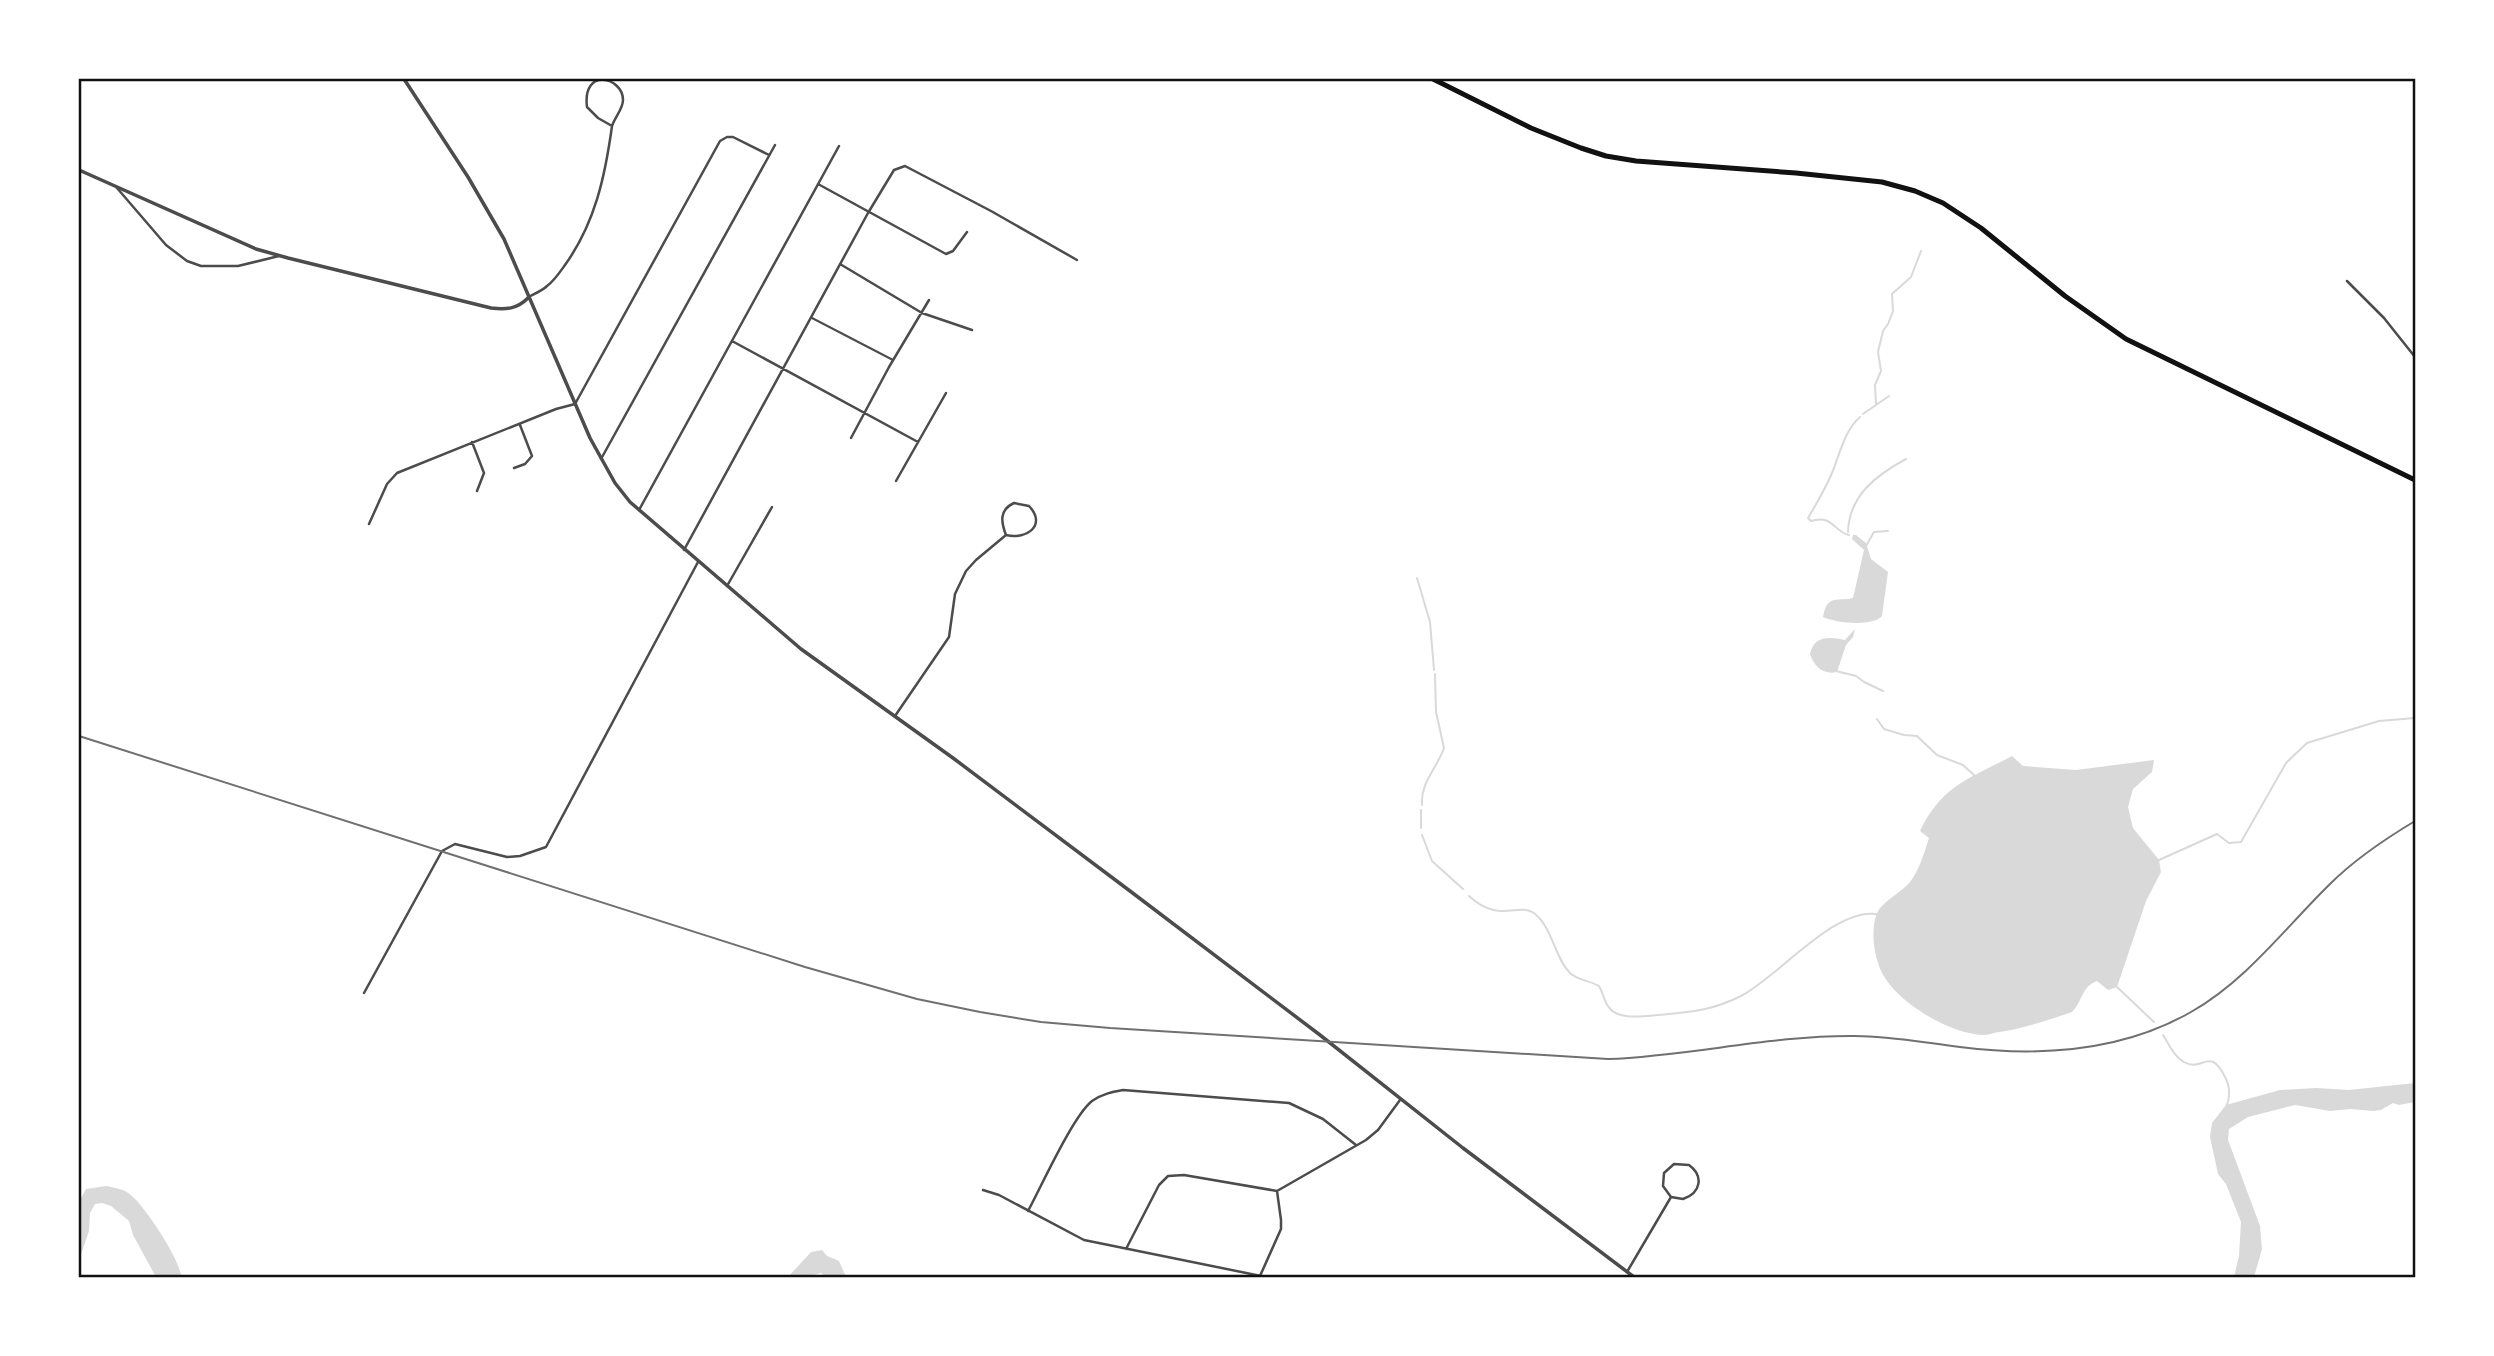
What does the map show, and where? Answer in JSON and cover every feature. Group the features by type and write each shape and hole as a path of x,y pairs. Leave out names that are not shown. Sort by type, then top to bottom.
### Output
{"highway":[{"path":"1433,79 1531,128 1606,156 1636,161 1870,181 1915,191 1942,203 1981,228 2065,296 2126,339 2415,480"}],"street":[{"path":"404,79 490,215 601,459 614,483 639,510 801,649 895,716 1320,1035 1634,1277"},
{"path":"79,170 220,233 280,256 491,308 509,309 522,304 528,297 548,286 575,251 586,231 602,184 612,126 621,108 623,96 612,82 593,82 587,89 587,107 598,118 612,126"},
{"path":"575,404 720,141 733,137 769,155"},
{"path":"601,459 775,145"},
{"path":"639,510 839,146"},
{"path":"684,550 894,170 905,166 1077,260"},
{"path":"818,184 949,255 967,232"},
{"path":"115,186 166,245 187,261 201,266 238,266 280,256"},
{"path":"840,264 922,313 972,330"},
{"path":"2347,281 2384,318 2415,357"},
{"path":"851,438 929,300"},
{"path":"732,341 918,442"},
{"path":"896,481 946,393"},
{"path":"369,524 383,492 397,473 569,404 575,404"},
{"path":"514,468 525,464 532,456 520,425"},
{"path":"472,443 484,473 477,491"},
{"path":"895,716 949,636 955,594 966,571 1006,535 1024,536 1030,532 1036,521 1029,506 1014,503 1006,508 1002,519 1006,535"},
{"path":"727,587 772,507"},
{"path":"364,993 442,851 455,844 507,857 546,847 698,562"},
{"path":"1028,1211 1082,1112 1097,1098 1113,1092 1124,1090 1289,1103 1323,1119 1356,1145"},
{"path":"1126,1249 1159,1185 1168,1176 1184,1175 1277,1191 1377,1130 1400,1099"},
{"path":"1679,1163 1692,1167 1699,1178 1696,1191 1687,1199 1671,1197 1663,1186 1666,1170 1679,1163"},
{"path":"983,1190 999,1195 1077,1238 1266,1277"},
{"path":"1260,1276 1281,1229 1277,1191"},
{"path":"1628,1272 1671,1197"}],"lane":[{"path":"811,318 893,360"}],"shaded area":[{"path":"1853,535 1866,543 1871,559 1888,572 1882,616 1870,622 1845,622 1823,617 1827,604 1831,601 1853,598 1864,550 1852,539"},
{"path":"1855,629 1853,637 1846,645 1837,672 1824,671 1814,663 1810,654 1815,643 1828,638 1845,640"},
{"path":"2012,756 2023,766 2076,770 2154,760 2152,772 2133,789 2128,807 2133,828 2159,860 2161,872 2146,901 2117,987 2108,990 2097,981 2088,987 2072,1012 2036,1024 1987,1035 1972,1034 1929,1017 1893,988 1881,972 1876,957 1874,923 1882,906 1910,882 1916,872 1929,838 1920,831 1938,803 1958,785"},
{"path":"2415,1083 2415,1102 2399,1105 2393,1103 2373,1111 2330,1111 2295,1105 2248,1117 2229,1129 2228,1140 2260,1226 2262,1249 2254,1277 2234,1277 2239,1256 2241,1222 2226,1184 2218,1174 2210,1137 2212,1123 2226,1105 2280,1090 2349,1090"},
{"path":"106,1186 126,1192 138,1202 169,1248 181,1277 156,1277 133,1235 129,1221 111,1206 102,1203 95,1204 90,1213 89,1231 79,1260 79,1202 86,1189"},
{"path":"822,1250 827,1256 839,1261 846,1277 826,1277 821,1273 807,1277 788,1277 811,1252"}],"waterway":[{"path":"1876,405 1875,385 1881,371 1878,352 1883,331 1893,311 1892,294 1911,277 1921,251"},
{"path":"1863,414 1889,396"},
{"path":"1849,535 1829,522 1818,519 1811,521 1808,518 1829,479 1846,436 1860,417"},
{"path":"1848,532 1853,508 1866,488 1884,472 1906,459"},
{"path":"1866,546 1874,532 1888,531"},
{"path":"1417,578 1430,622 1434,670"},
{"path":"1836,671 1856,676 1883,691"},
{"path":"1422,805 1426,783 1444,748 1436,712 1435,674"},
{"path":"2159,860 2217,834 2229,843 2241,842 2286,763 2307,743 2379,721 2415,718"},
{"path":"1877,719 1884,729 1917,736 1937,755 1963,765 1975,776"},
{"path":"1421,810 1421,828"},
{"path":"1422,835 1432,861 1463,889"},
{"path":"1469,896 1490,909 1528,910 1534,913 1545,926 1560,959 1570,973 1599,986 1612,1011 1624,1016 1691,1012 1730,1001 1756,986 1807,945 1843,921 1860,915 1876,914"},
{"path":"2117,987 2154,1022"},
{"path":"2163,1035 2180,1060 2191,1064 2210,1061 2215,1063 2227,1080 2227,1105"}],"railway":[{"path":"79,736 805,967 917,999 1041,1022 1110,1028 1608,1059 1824,1037 1882,1037 1990,1050 2049,1051 2079,1048 2136,1036 2191,1012 2230,985 2265,953 2340,875 2371,850 2415,821"}]}
